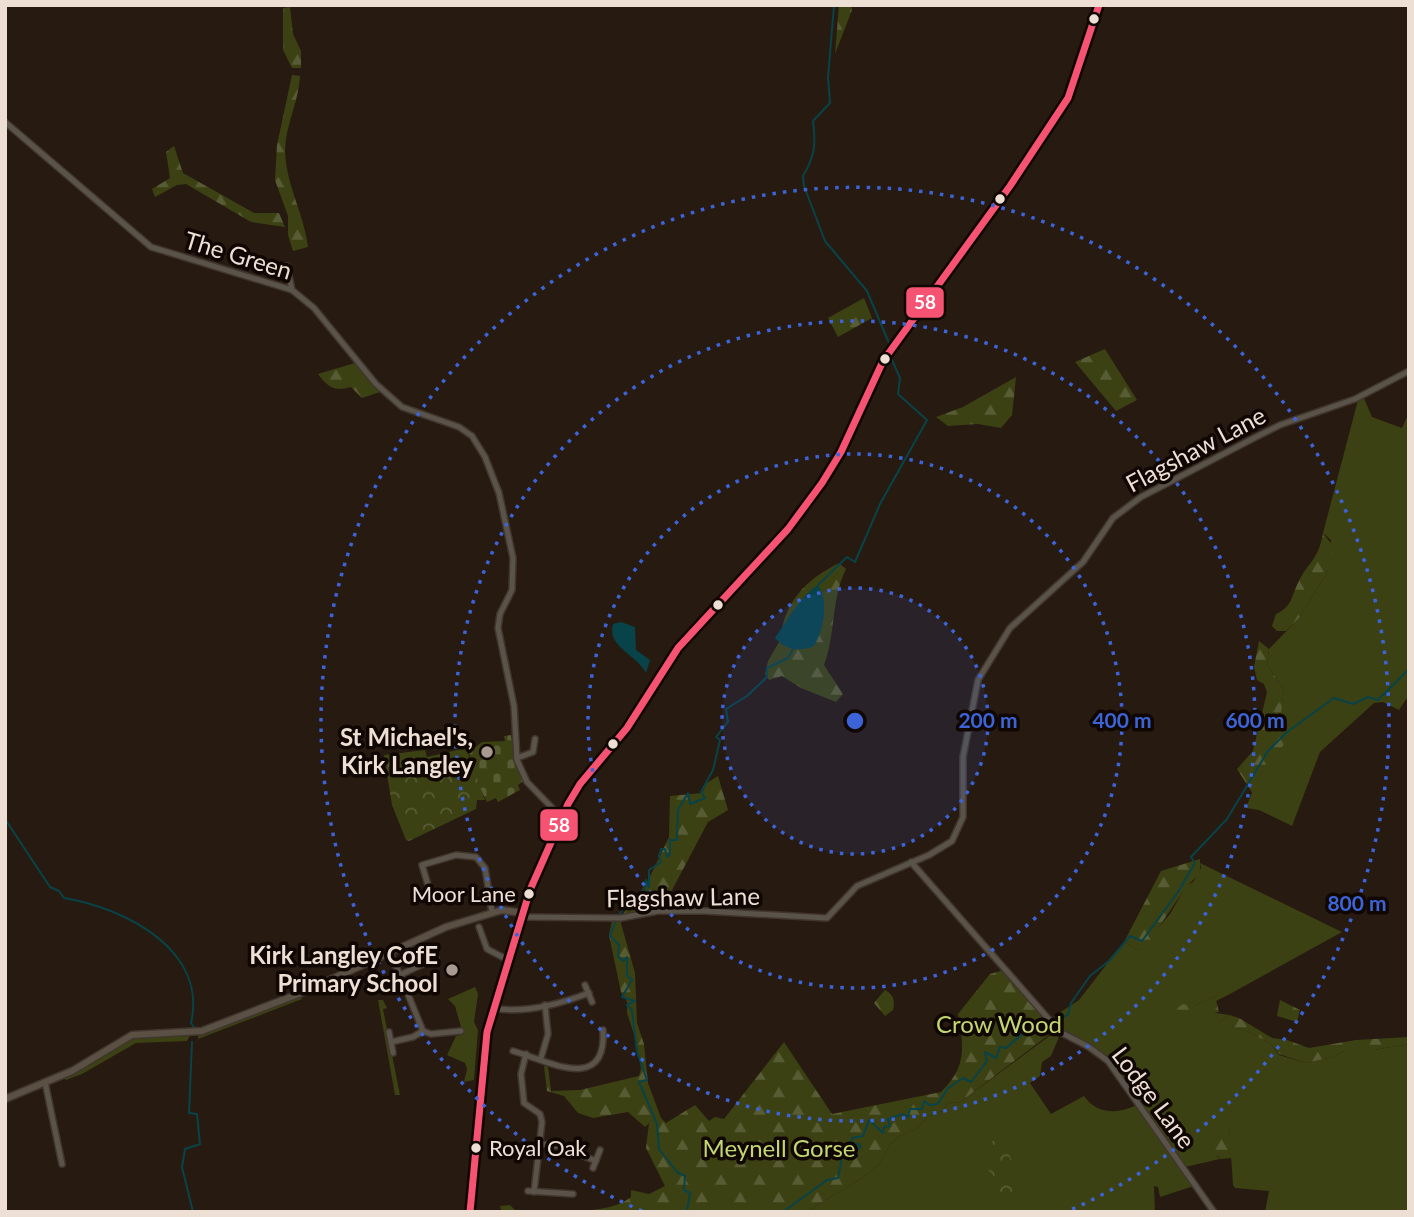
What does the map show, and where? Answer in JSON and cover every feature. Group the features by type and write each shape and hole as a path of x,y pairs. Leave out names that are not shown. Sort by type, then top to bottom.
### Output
{"highway":[{"path":"470,1212 483,1055 493,1008 521,915 562,818 580,784 627,728 678,648 788,528 822,483 841,452 883,361 1010,186 1068,98 1099,5"}],"main road":[{"path":"5,1099 72,1071 132,1035 202,1031 300,993 446,927 502,910 521,915"}],"street":[{"name":"The Green","path":"5,122 151,247 292,290 314,308 376,384 402,407 459,427 472,436 485,457 499,492 508,532 514,582 500,614 498,628 514,706 517,758"},
{"path":"286,266 292,290"},
{"name":"Flagshaw Lane","path":"521,915 621,918 658,911 705,911 827,918 857,886 943,848 952,841 961,824 964,757 973,696 989,660 1010,628 1083,562 1113,519 1141,497 1268,431 1355,399 1409,371"},
{"path":"533,752 535,739"},
{"path":"540,755 533,752 517,758 527,782 562,818"},
{"path":"428,885 422,865 456,855 476,856 485,868 492,912"},
{"name":"Lodge Lane","path":"911,862 1053,1024 1108,1061 1214,1212"},
{"path":"479,927 487,949 508,960"},
{"path":"390,953 423,1031 431,1034 461,1031"},
{"path":"400,975 436,958"},
{"path":"585,985 592,1002"},
{"path":"493,1008 545,1005 589,993"},
{"path":"541,1058 548,1034 545,1005"},
{"path":"513,1051 541,1058 559,1067 572,1070 585,1068 603,1054 603,1030"},
{"path":"390,1041 413,1037 423,1031"},
{"path":"389,1032 393,1053"},
{"path":"450,1033 451,1042"},
{"path":"526,1054 521,1074 523,1097 527,1107 542,1118 531,1192 569,1194 566,1205"},
{"path":"559,1067 562,1058"},
{"path":"45,1082 62,1164"},
{"path":"540,1144 558,1146 596,1161"},
{"path":"593,1168 600,1150"}],"green space":[{"path":"839,5 851,5 852,10 835,54"},
{"path":"290,7 293,34 301,51 301,68 292,68 283,50 283,8"},
{"path":"292,75 300,76 289,123 286,164 308,247 293,251 288,235 288,216 275,180 277,145"},
{"path":"174,146 183,173 254,213 279,213 285,227 251,222 186,184 177,185 155,197 152,189 170,178 166,152"},
{"path":"864,298 872,318 838,337 828,318"},
{"path":"1105,349 1137,400 1116,411 1075,362"},
{"path":"355,363 380,392 362,398 351,387 332,387 318,374"},
{"path":"1016,377 1012,415 1001,428 978,424 948,426 936,417 963,407"},
{"path":"1363,396 1372,417 1402,428 1409,413 1409,695 1399,710 1383,702 1374,703 1320,752 1292,826 1259,810 1246,808 1258,777 1272,758 1284,690 1267,664 1269,649 1299,618 1329,569 1331,540 1323,533 1358,400"},
{"path":"1323,533 1333,546 1329,569 1299,618 1286,631 1277,631 1272,626 1276,614 1290,601 1302,576 1316,556"},
{"path":"839,563 846,569 838,592 824,665 843,694 836,702 801,688 782,676 769,680 765,674 768,661 779,642 793,649 805,600 782,628 790,606 810,581"},
{"path":"1259,641 1269,649 1267,664 1284,690 1278,734 1284,732 1289,738 1258,777 1253,794 1237,769 1253,751 1267,692 1264,684 1257,680 1254,667"},
{"path":"511,735 515,762 524,781 518,785 520,790 498,802 496,798 487,802 474,777 469,752 482,742 505,741 504,736"},
{"path":"466,748 485,800 477,800 476,809 409,841 406,840 392,805 384,755 425,750 427,757"},
{"path":"718,776 728,810 708,822 662,909 622,915 647,883 669,837 670,796 702,793 707,783"},
{"path":"1200,859 1200,873 1186,887 1144,949 1139,950 1124,942 1161,871"},
{"path":"1200,863 1342,932 1216,1001 1215,996 1194,1006 1193,1017 1210,1012 1229,1015 1218,1023 1249,1032 1271,1044 1279,1055 1306,1063 1333,1057 1346,1050 1374,1050 1409,1044 1409,1212 1265,1212 1269,1191 1235,1188 1233,1185 1229,1126 1217,1156 1220,1159 1185,1167 1116,1068 1057,1026 1053,1017 1079,1000 1124,942 1139,950 1170,914 1186,886 1193,882 1201,868"},
{"name":"Meynell Gorse","path":"620,920 635,973 637,1023 644,1044 648,1083 661,1118 666,1123 695,1105 709,1121 715,1117 724,1119 784,1042 832,1114 941,1092 955,1074 962,1056 958,1014 990,974 1004,970 1054,1031 959,1103 948,1102 942,1111 929,1116 916,1129 900,1136 890,1144 880,1164 806,1212 517,1212 607,1208 631,1197 631,1190 649,1194 665,1186 646,1148 649,1123 645,1127 628,1112 593,1118 578,1113 564,1096 547,1091 544,1066 548,1067 551,1091 580,1090 639,1076 641,1069 636,1040 627,1013 627,1001 621,992 609,935 612,921"},
{"path":"475,987 478,994 474,1022 478,1030 474,1080 464,1082 467,1069 465,1063 447,1055 456,1036 463,1034 455,1006 448,999"},
{"path":"885,990 892,996 894,1004 893,1010 885,1016 874,1003"},
{"path":"300,996 302,999 198,1039 198,1033"},
{"path":"1215,996 1219,1012 1193,1017 1174,1010 1183,1004 1194,1006"},
{"path":"378,1000 383,1000 387,1008 383,1009 400,1095 395,1095"},
{"path":"1280,1000 1300,1010 1297,1022 1277,1016"},
{"path":"1229,1015 1272,1038 1309,1048 1356,1040 1409,1037 1409,1044 1374,1050 1346,1050 1333,1057 1306,1063 1279,1054 1271,1044 1249,1032 1227,1026 1216,1030 1218,1023"},
{"path":"1056,1031 1059,1037 1051,1056 1042,1062 1040,1076 1030,1083 1051,1114 1084,1096 1101,1110 1123,1110 1137,1105 1194,1186 1160,1197 1158,1187 1154,1186 1155,1212 806,1212 880,1164 890,1144 900,1136 916,1129 929,1116 942,1111 948,1102 959,1103"},
{"path":"190,1035 187,1041 136,1043 82,1074 66,1080 63,1077 129,1039"},
{"path":"1229,1126 1232,1158 1220,1159 1210,1146 1211,1142 1218,1130"},
{"path":"1002,1136 1024,1192 1003,1201 979,1149"},
{"path":"510,1205 517,1212 502,1212 500,1206"}],"water":[{"path":"818,585 823,599 824,616 814,646 798,649 783,645 775,638 801,601"},
{"path":"621,622 635,627 636,650 650,660 646,673 614,638 613,624"}],"waterway":[{"path":"834,5 828,78 830,103 813,121 814,150 803,176 804,186 825,241 867,291 889,343"},
{"path":"818,585 847,557 855,562 880,504 927,420 898,394 900,378 891,358"},
{"path":"619,915 626,904 645,889 646,880 649,887 649,870 661,862 661,849 665,849 667,857 670,854 670,840 677,840 678,810 688,793 690,804 705,798 701,792 713,770 720,740 716,737 728,722 726,709 747,696 767,677 767,668 788,658 793,649"},
{"path":"1056,1023 1068,1014 1071,1003 1090,976 1109,961 1130,936 1142,941 1178,892 1195,863 1191,857 1227,819 1268,751 1287,732 1334,698 1353,704 1368,697 1378,700 1409,669"},
{"path":"5,819 50,887 59,891 64,898 112,911 135,923 157,937 174,954 187,974 193,997 191,1023 194,1027"},
{"path":"616,920 610,936 619,945 618,956 623,961 627,957 627,975 632,980 622,997 635,1001 627,1005 632,1010 637,1052 647,1080 639,1082 657,1124 659,1149 677,1172 685,1176 684,1190 690,1193 687,1212"},
{"path":"783,1212 827,1180 838,1178 842,1157 848,1154 852,1158 857,1156 855,1151 861,1147 859,1144 851,1144 852,1138 863,1136 869,1120 883,1133 884,1127 890,1126 888,1119 903,1114 908,1117 910,1109 922,1109 924,1101 929,1105 938,1104 948,1088 963,1078 971,1082 987,1061 985,1052 996,1058 1000,1047 1006,1048 1028,1029 1043,1032 1051,1026"},
{"path":"192,1042 189,1113 197,1114 200,1144 185,1149 182,1167 193,1212"}],"transit line":[{"name":"58","path":"470,1212 487,1032 530,890 568,804 580,784 627,728 678,648 788,529 822,483 841,452 883,361 1010,186 1068,98 1099,5"}],"place":[{"name":"St Michael's, Kirk Langley","path":"487,752"},
{"name":"Moor Lane","path":"529,894"},
{"name":"Kirk Langley CofE Primary School","path":"452,970"},
{"name":"Royal Oak","path":"476,1148"}],"park label":[{"name":"Crow Wood","path":"999,1025"}]}
